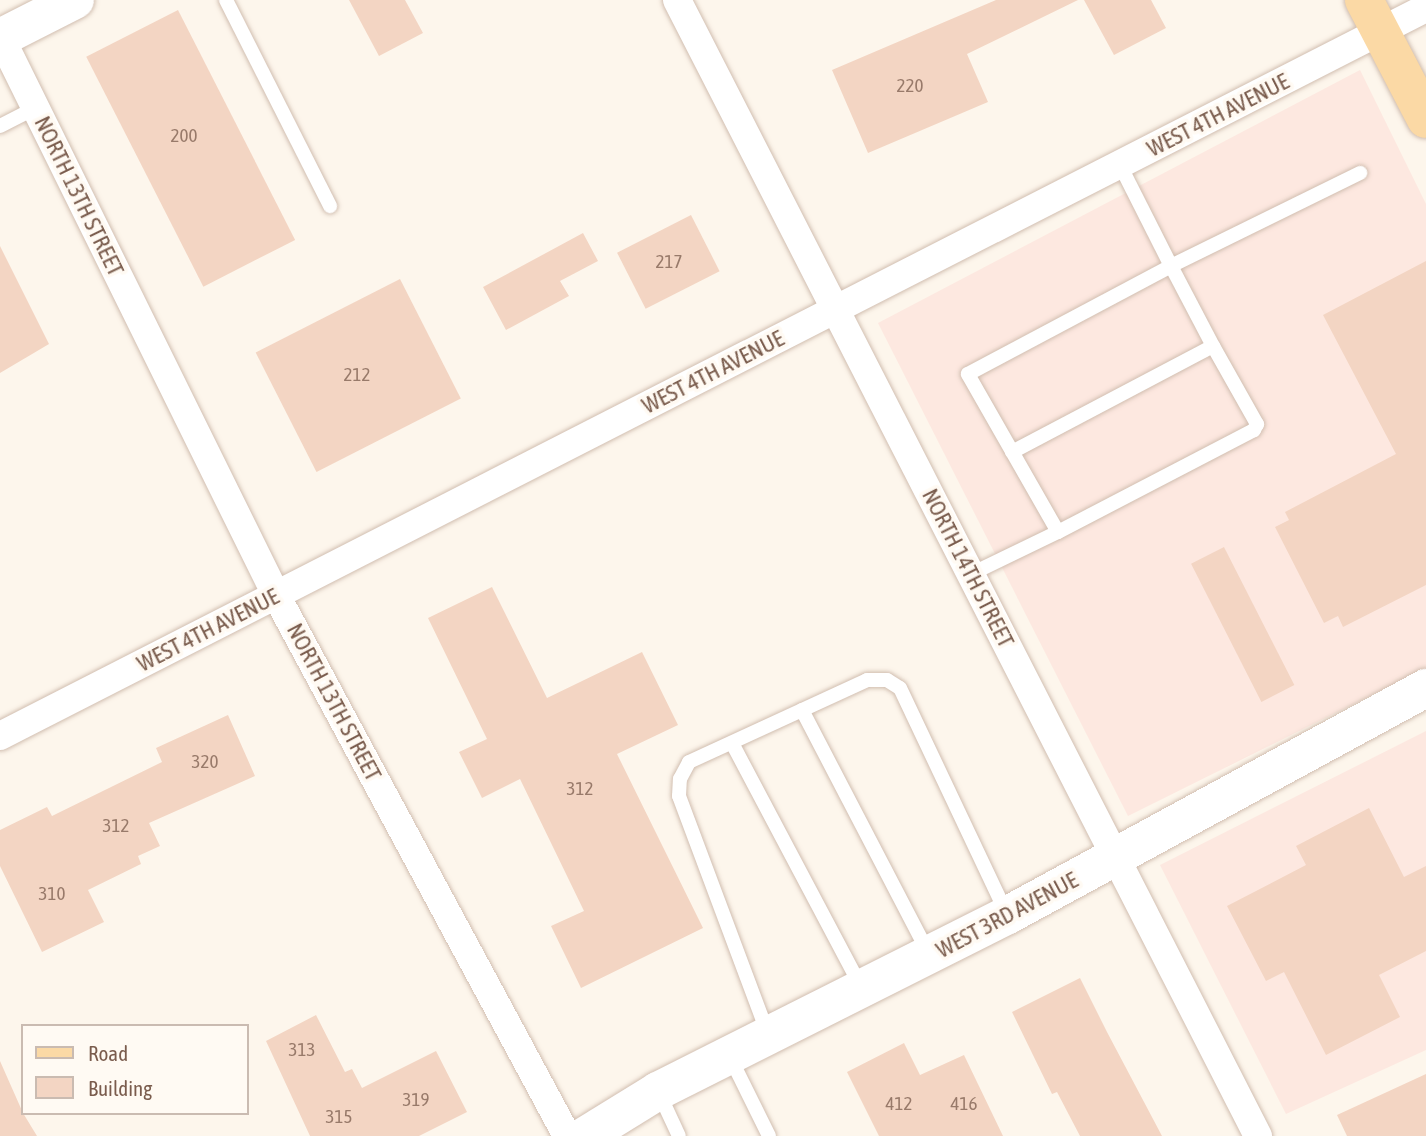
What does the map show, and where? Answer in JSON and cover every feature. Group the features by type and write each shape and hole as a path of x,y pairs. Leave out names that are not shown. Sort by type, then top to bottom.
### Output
{"main road":[{"path":"0,37 75,0"},
{"path":"1373,16 1426,119"},
{"name":"WEST 3RD AVENUE","path":"585,1136 658,1091 1008,915 1426,688"}],"street":[{"name":"NORTH 14TH STREET","path":"677,0 1258,1136"},
{"name":"WEST 4TH AVENUE","path":"0,736 1119,165 1373,16 1426,8"},
{"name":"NORTH 13TH STREET","path":"0,37 276,595 568,1136"}],"lane":[{"path":"226,0 330,206"},
{"path":"0,126 36,108"},
{"path":"971,575 1254,429 1257,424 1213,346 1119,165"},
{"path":"1058,532 968,374 1171,266 1360,173"},
{"path":"1013,452 1213,346"},
{"path":"768,1036 680,796 680,779 689,762 867,680 887,680 901,688 1008,915"},
{"path":"802,710 929,956"},
{"path":"732,743 862,989"},
{"path":"730,1056 769,1136"},
{"path":"658,1091 679,1136"}],"shaded area":[{"path":"1360,70 1426,204 1426,668 1128,816 878,323"},
{"path":"1426,731 1426,1050 1286,1114 1160,865"}],"building":[{"path":"349,0 405,0 423,33 379,56"},
{"path":"996,0 1078,0 967,54 988,102 868,153 832,70"},
{"path":"1084,0 1151,0 1166,28 1114,55"},
{"path":"178,10 295,240 203,287 86,57"},
{"path":"691,215 720,271 646,309 617,253"},
{"path":"583,233 598,261 560,281 569,296 506,330 483,287"},
{"path":"0,246 49,344 0,373"},
{"path":"1426,261 1426,585 1343,627 1338,616 1324,623 1275,527 1289,520 1285,512 1396,454 1323,315"},
{"path":"400,279 461,398 316,472 256,353"},
{"path":"1224,547 1294,685 1261,702 1191,564"},
{"path":"492,587 547,698 642,652 678,725 617,754 703,928 581,988 551,926 584,911 520,779 482,798 459,752 487,739 428,618"},
{"path":"228,715 255,776 149,823 160,846 138,856 141,864 88,890 104,922 42,952 0,866 0,830 47,807 52,816 162,762 156,748"},
{"path":"1369,808 1404,877 1426,866 1426,951 1379,975 1400,1017 1326,1055 1284,972 1266,981 1227,906 1306,865 1296,846"},
{"path":"1080,978 1162,1136 1080,1136 1057,1092 1052,1094 1012,1012"},
{"path":"316,1015 345,1072 352,1069 362,1088 436,1051 467,1112 419,1136 310,1136 266,1041"},
{"path":"904,1043 920,1075 964,1055 1003,1136 879,1136 847,1072"},
{"path":"0,1061 21,1108 21,1115 24,1115 37,1136 0,1136"},
{"path":"1426,1074 1426,1136 1347,1136 1337,1115"}]}
